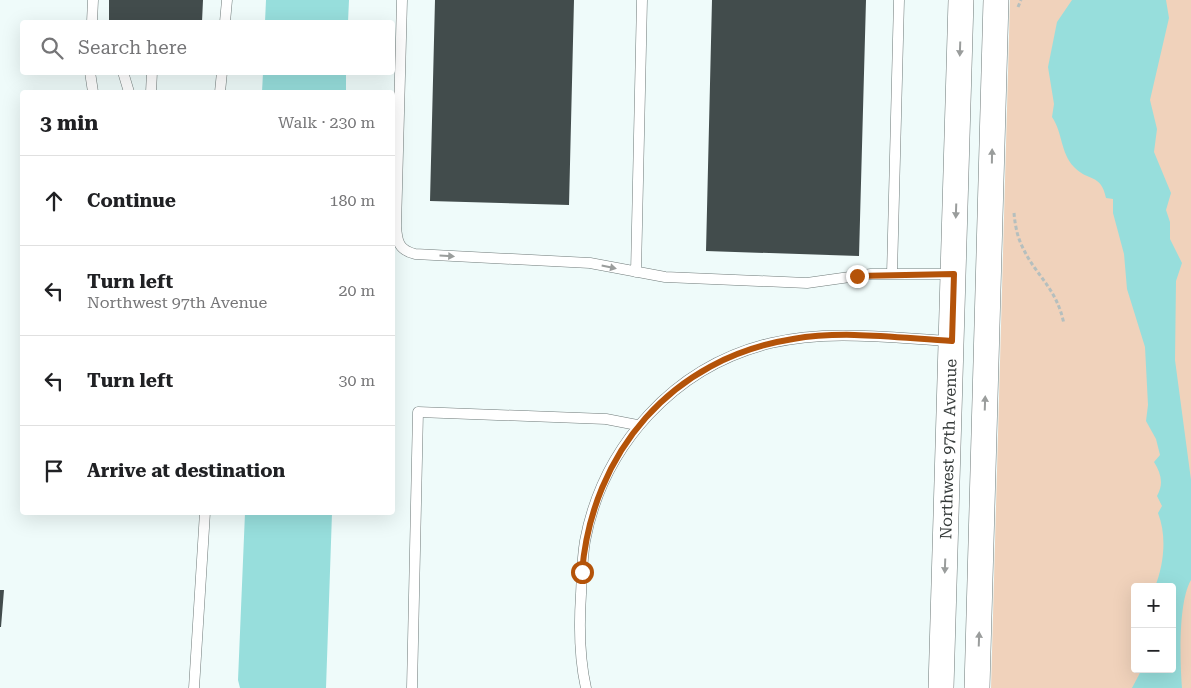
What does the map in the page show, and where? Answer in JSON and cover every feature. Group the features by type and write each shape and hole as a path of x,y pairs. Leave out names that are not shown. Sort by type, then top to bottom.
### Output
{"street":[{"name":"Northwest 97th Avenue","path":"941,688 961,0"},
{"path":"978,688 996,0"},
{"path":"954,274 989,275"}],"lane":[{"path":"92,20 93,0"},
{"path":"225,20 227,0"},
{"path":"402,0 396,200 398,242 400,247 409,252 590,263 665,276 807,283 871,274 954,274"},
{"path":"636,272 642,0"},
{"path":"892,274 899,0"},
{"path":"90,75 93,90"},
{"path":"124,75 128,90"},
{"path":"151,90 152,75"},
{"path":"220,90 222,75"},
{"path":"586,688 581,653 580,616 585,540 604,482 625,441 637,425 676,389 694,377 728,358 755,347 815,336 952,341"},
{"path":"412,688 418,412 606,419 637,425"},
{"path":"194,688 205,515"}],"path":[{"path":"1017,14 1021,0"},
{"path":"1013,210 1022,245 1049,285 1058,304 1064,324"}],"shaded area":[{"path":"1010,0 1191,0 1191,688 991,688"}],"water":[{"path":"266,0 349,0 348,20 265,20"},
{"path":"1072,0 1166,0 1169,18 1150,100 1157,129 1154,152 1171,193 1166,210 1170,222 1170,239 1182,263 1176,281 1175,360 1191,480 1191,580 1184,602 1182,617 1182,688 1132,688 1140,673 1176,673 1176,583 1156,583 1161,569 1163,531 1158,513 1162,506 1157,496 1161,479 1154,462 1160,455 1156,439 1146,421 1148,405 1145,347 1127,289 1124,254 1113,213 1113,199 1106,198 1104,190 1097,181 1079,172 1069,161 1056,123 1052,117 1054,104 1048,67 1057,22"},
{"path":"263,75 346,75 346,90 262,90"},
{"path":"245,515 332,515 326,688 240,688 238,680"}],"building":[{"path":"109,0 203,0 202,20 109,20"},
{"path":"435,0 574,0 569,205 430,201"},
{"path":"712,0 866,0 859,256 706,251"},
{"path":"0,590 4,590 1,627 0,627"}],"route":[{"path":"582,572 585,540 594,507 604,482 625,441 637,425 654,409 676,389 694,377 728,358 755,347 793,339 831,336 952,341 954,274 871,274 857,276"}]}
